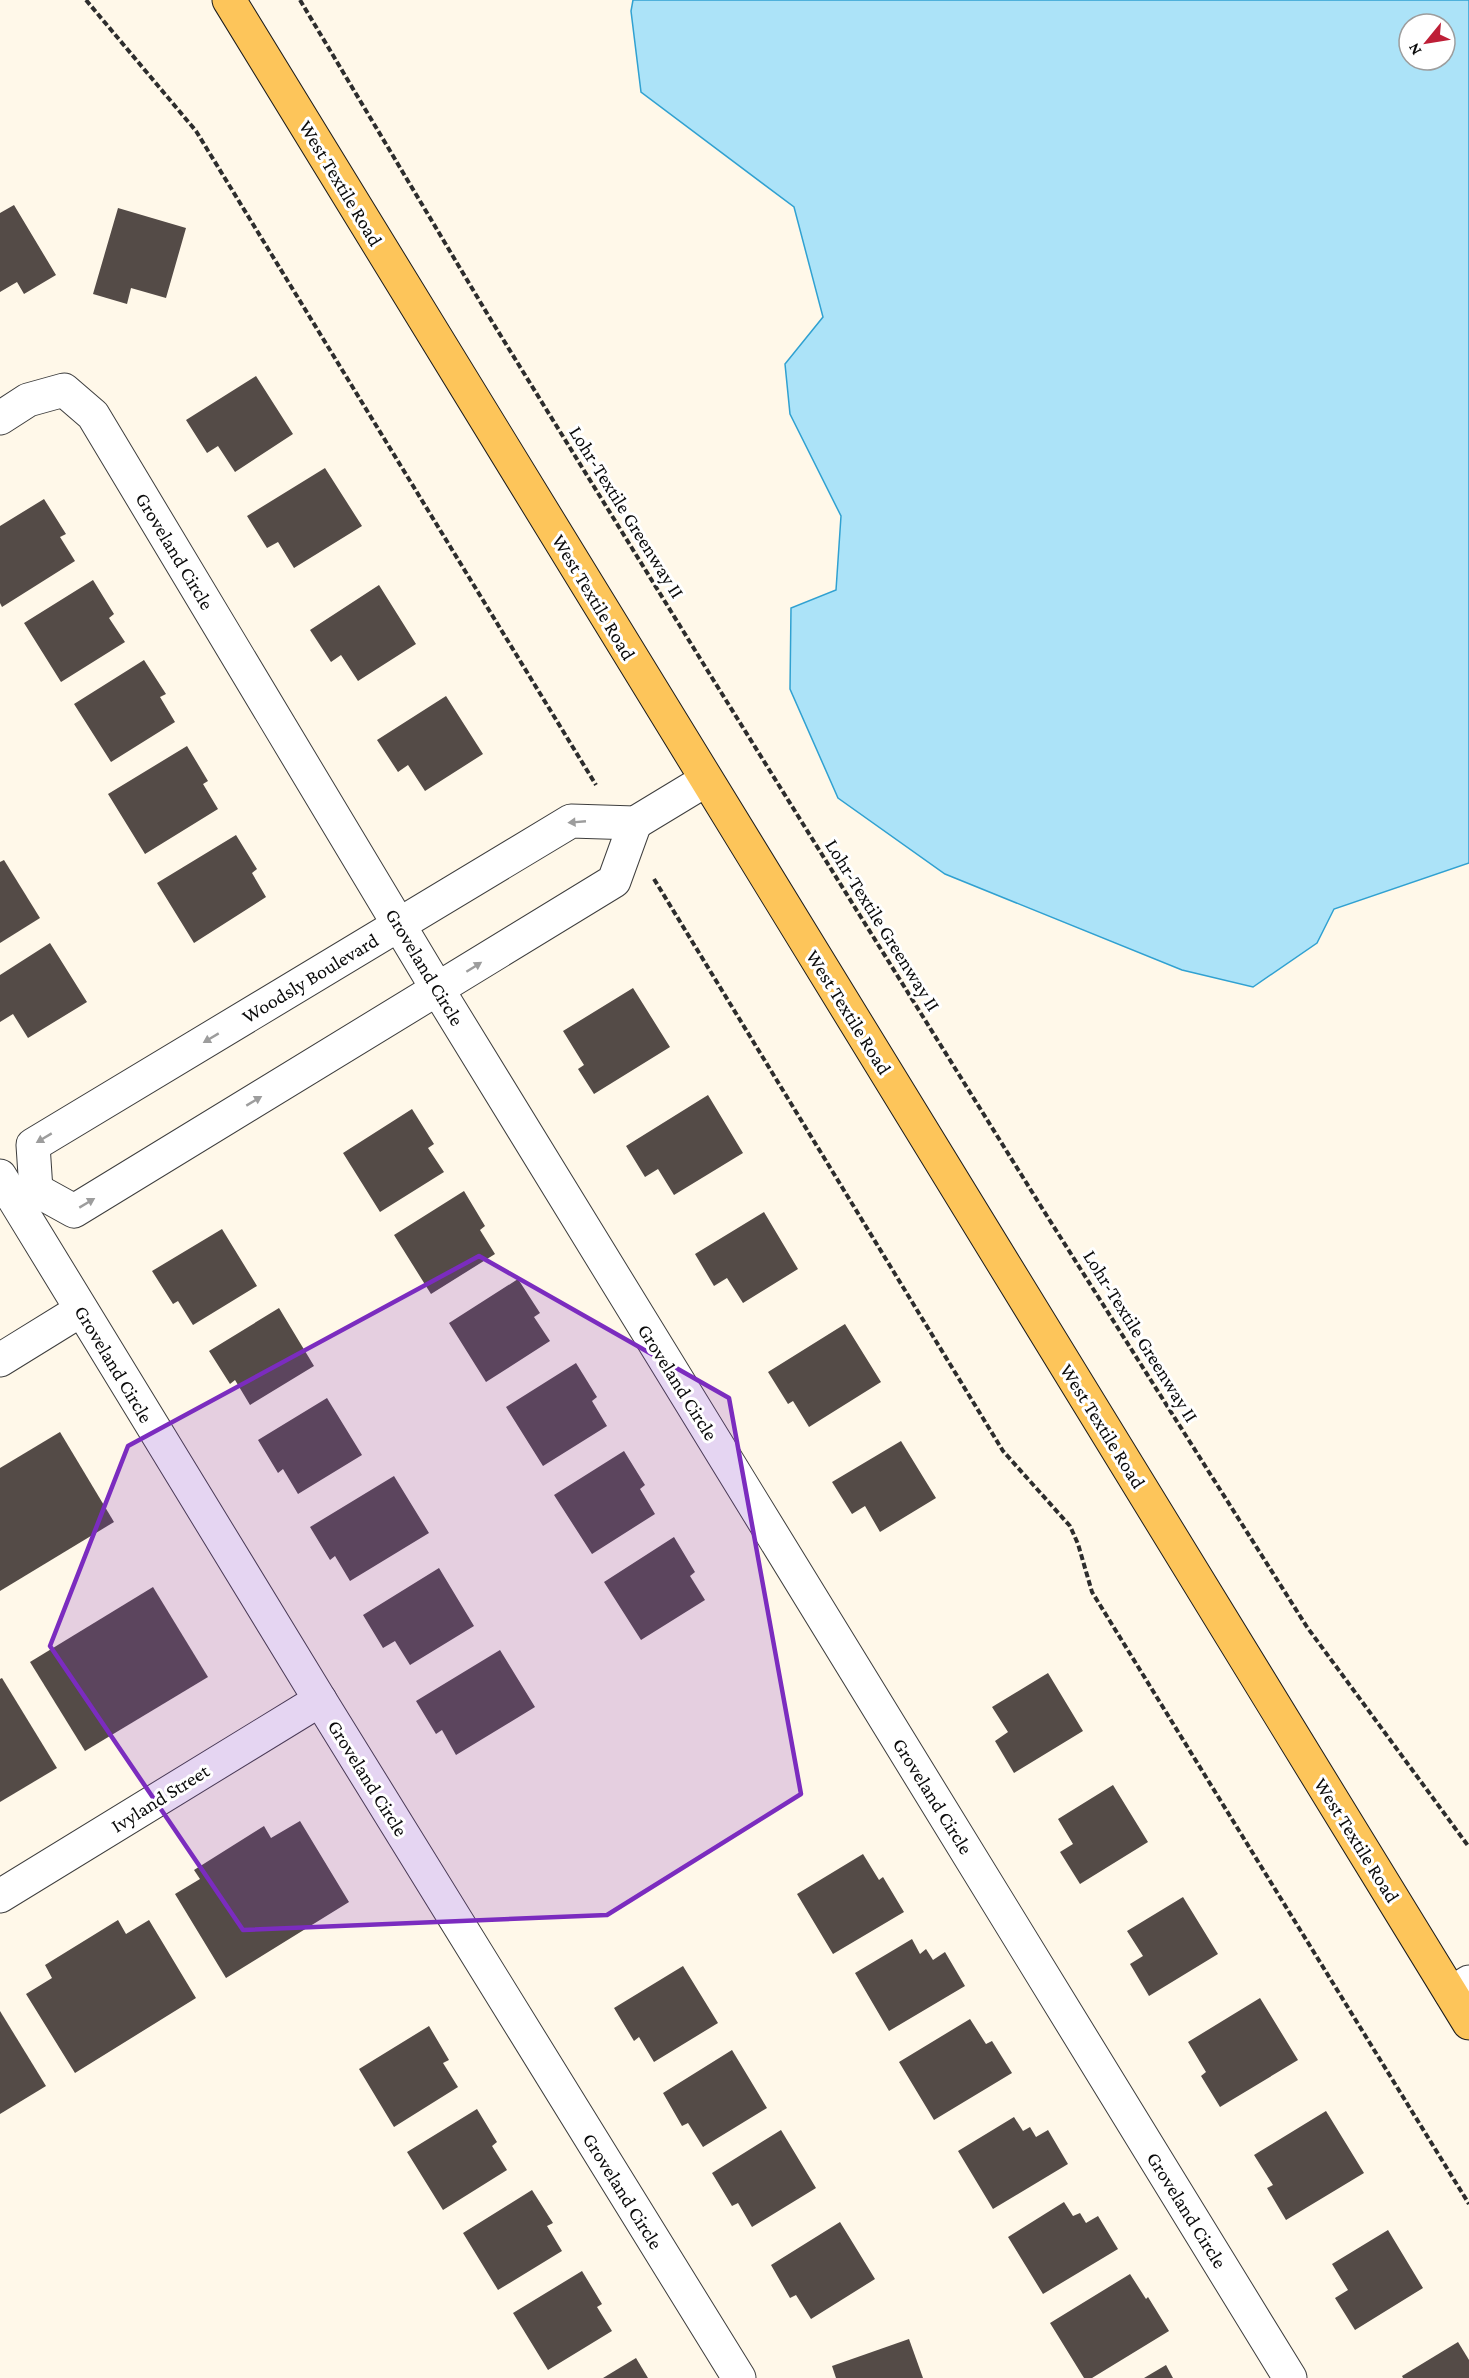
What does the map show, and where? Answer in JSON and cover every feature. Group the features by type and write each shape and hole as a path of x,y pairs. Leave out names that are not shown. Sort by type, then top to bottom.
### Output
{"main road":[{"name":"West Textile Road","path":"229,0 706,780 1460,1988 1469,2023"}],"street":[{"name":"Groveland Circle","path":"0,418 28,400 64,390 93,415 438,990 1290,2378"},
{"path":"18,1190 74,1211 614,881 628,828 706,780"},
{"name":"Woodsly Boulevard","path":"18,1190 33,1145 571,820 628,828"},
{"name":"Groveland Circle","path":"18,1190 81,1310 739,2378"},
{"path":"0,1360 81,1310"},
{"name":"Ivyland Street","path":"0,1896 320,1700"}],"path":[{"path":"86,0 196,131 628,828 1003,1451 1070,1526 1078,1544 1092,1592 1469,2204"},
{"name":"Lohr-Textile Greenway II","path":"300,0 488,315 949,1059 1307,1627 1469,1847"}],"highlighted area":[{"path":"479,1256 729,1398 801,1794 607,1915 243,1930 50,1646 128,1446"}],"water":[{"path":"633,0 1469,0 1469,863 1334,909 1317,943 1253,987 1182,970 945,874 838,798 790,689 791,608 836,590 841,516 790,414 785,364 823,317 794,207 641,92 631,11"}],"building":[{"path":"14,205 56,275 24,294 17,282 0,292 0,213"},
{"path":"118,208 186,228 166,298 131,288 127,304 93,294"},
{"path":"256,376 293,434 235,472 218,446 207,453 186,420"},
{"path":"325,468 362,526 294,568 278,542 267,548 247,516"},
{"path":"44,499 66,534 60,537 75,561 2,607 0,603 0,526"},
{"path":"93,580 114,614 109,618 125,642 61,682 24,623"},
{"path":"379,585 416,644 358,681 341,655 331,662 310,630"},
{"path":"144,660 166,694 160,697 175,722 111,762 74,704"},
{"path":"446,696 483,754 425,791 408,765 398,772 377,740"},
{"path":"187,746 208,781 203,784 218,809 145,854 108,794"},
{"path":"236,835 257,869 252,873 266,897 194,943 157,883"},
{"path":"4,860 40,918 0,943 0,862"},
{"path":"50,943 87,1002 28,1038 13,1014 0,1022 0,975"},
{"path":"633,988 670,1047 594,1094 578,1069 584,1065 563,1031"},
{"path":"708,1095 743,1153 674,1195 658,1169 645,1177 626,1146"},
{"path":"412,1109 434,1144 428,1148 444,1172 380,1212 343,1153"},
{"path":"464,1191 485,1226 480,1230 495,1254 431,1294 394,1235"},
{"path":"764,1212 798,1269 743,1303 727,1278 714,1286 695,1254"},
{"path":"222,1229 257,1286 193,1325 178,1301 173,1304 152,1271"},
{"path":"518,1279 540,1313 534,1317 550,1341 486,1382 449,1323"},
{"path":"279,1308 314,1366 250,1405 235,1380 230,1384 209,1351"},
{"path":"845,1324 881,1382 809,1427 793,1401 788,1404 768,1372"},
{"path":"576,1363 597,1397 592,1401 607,1426 543,1466 506,1407"},
{"path":"327,1398 362,1455 298,1494 283,1469 278,1473 258,1440"},
{"path":"60,1432 114,1522 0,1591 0,1468"},
{"path":"901,1441 936,1498 880,1532 865,1506 852,1514 832,1482"},
{"path":"624,1451 645,1485 640,1489 655,1514 592,1554 554,1495"},
{"path":"394,1476 429,1533 350,1581 335,1556 330,1560 310,1527"},
{"path":"674,1537 695,1572 690,1576 705,1600 641,1640 604,1582"},
{"path":"439,1568 474,1626 410,1665 395,1641 383,1648 363,1615"},
{"path":"153,1587 208,1677 85,1751 30,1662"},
{"path":"500,1650 535,1707 456,1755 442,1730 436,1734 416,1701"},
{"path":"1048,1673 1083,1731 1014,1773 995,1741 1008,1732 992,1707"},
{"path":"2,1678 57,1768 0,1802 0,1679"},
{"path":"1113,1785 1148,1842 1080,1884 1060,1852 1073,1844 1058,1819"},
{"path":"300,1821 349,1902 226,1978 175,1894 200,1879 194,1870 264,1826 271,1838"},
{"path":"863,1854 879,1880 883,1877 904,1912 833,1954 797,1894"},
{"path":"1183,1897 1218,1954 1149,1996 1130,1964 1143,1956 1127,1931"},
{"path":"118,1920 126,1934 149,1920 196,1998 75,2073 26,1994 52,1978 45,1965"},
{"path":"912,1939 920,1954 926,1949 933,1960 945,1952 965,1986 889,2031 855,1973"},
{"path":"683,1966 718,2023 654,2062 639,2037 634,2041 614,2008"},
{"path":"1260,1998 1298,2060 1220,2107 1201,2076 1206,2072 1188,2042"},
{"path":"0,2011 46,2086 0,2114"},
{"path":"970,2019 986,2044 992,2041 1012,2073 934,2120 899,2062"},
{"path":"429,2026 449,2060 443,2063 458,2087 394,2127 359,2069"},
{"path":"732,2050 767,2108 703,2147 688,2123 682,2126 663,2093"},
{"path":"477,2109 497,2142 492,2146 507,2170 443,2210 407,2152"},
{"path":"1326,2111 1364,2173 1286,2220 1267,2188 1273,2185 1254,2155"},
{"path":"1014,2117 1023,2131 1030,2127 1036,2137 1048,2130 1068,2164 993,2209 958,2151"},
{"path":"781,2130 816,2188 752,2227 738,2203 732,2206 712,2173"},
{"path":"532,2190 553,2223 547,2226 562,2251 498,2290 463,2233"},
{"path":"1064,2202 1073,2216 1080,2213 1086,2223 1098,2216 1118,2249 1043,2294 1008,2237"},
{"path":"840,2222 875,2279 811,2319 796,2295 790,2298 771,2265"},
{"path":"1388,2230 1423,2288 1355,2330 1335,2298 1348,2290 1332,2264"},
{"path":"582,2271 602,2304 597,2307 612,2331 548,2370 513,2313"},
{"path":"1130,2274 1146,2299 1148,2297 1169,2331 1092,2378 1084,2378 1050,2323"},
{"path":"909,2339 923,2378 836,2378 832,2366"},
{"path":"1458,2342 1469,2360 1469,2378 1403,2378 1402,2376"},
{"path":"636,2358 648,2378 603,2378"},
{"path":"1166,2365 1173,2378 1144,2378"}]}
